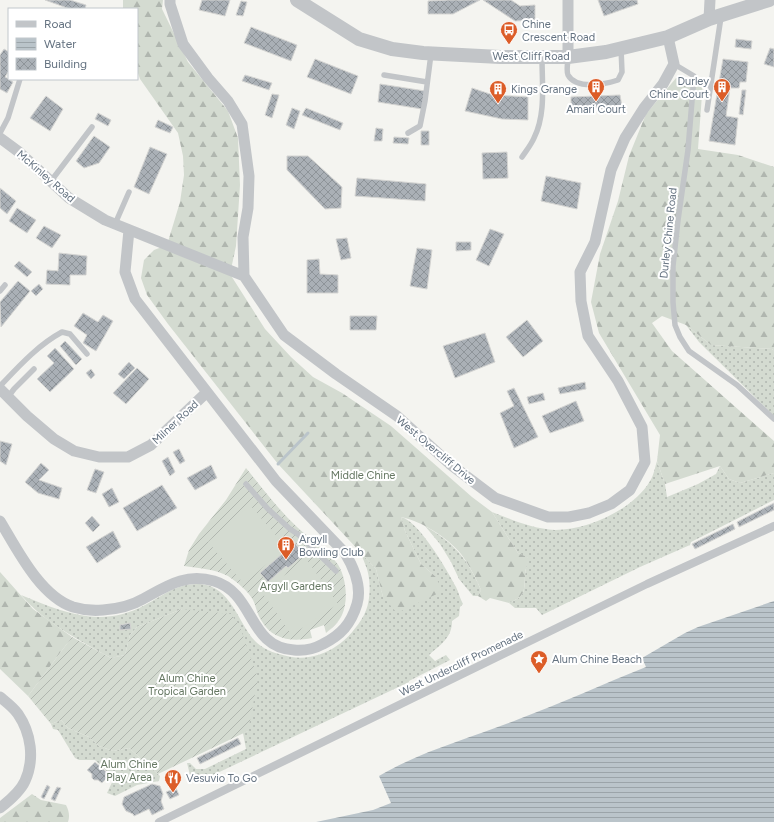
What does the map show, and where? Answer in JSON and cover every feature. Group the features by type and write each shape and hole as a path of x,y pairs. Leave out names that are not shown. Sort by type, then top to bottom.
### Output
{"street":[{"path":"170,0 170,4 184,44 208,78 228,101 242,124 249,176 248,208 243,237 244,276"},
{"name":"West Cliff Road","path":"297,0 359,38 392,49 431,53 500,56 568,56 606,52 668,36 715,17 769,0"},
{"path":"568,0 568,56"},
{"path":"710,0 715,17"},
{"path":"668,36 674,64"},
{"name":"West Overcliff Drive","path":"244,276 284,335 336,374 397,416 450,464 494,498 548,516 569,517 582,515 611,504 630,490 645,462 642,427 618,381 588,336 581,301 580,272 595,242 611,170 625,138 644,108 663,84 674,64"},
{"name":"McKinley Road","path":"0,138 19,152 69,198 105,220 244,276"},
{"path":"0,521 23,560 41,584 55,596 72,607 91,611 110,610 141,601 168,585 180,580 196,578 215,581 237,595 260,632 272,644 287,650 306,651 335,638 346,628 354,615 358,601 358,582 353,566 345,553 336,542 276,482 135,299 124,272 129,230"},
{"name":"Milner Road","path":"4,393 54,439 74,451 99,457 128,457 151,445 206,393"},
{"name":"West Undercliff Promenade","path":"159,822 646,584 774,526"},
{"path":"0,697 17,713 26,727 30,743 31,758 25,781 18,791 0,808"}],"lane":[{"path":"707,110 715,17"},
{"path":"568,56 568,74 573,81 585,84 603,85 618,80 622,72 621,48"},
{"path":"408,133 420,126 428,82 431,53"},
{"path":"522,157 534,138 540,122 543,103 542,56"},
{"name":"Durley Chine Road","path":"674,64 694,76 688,143 673,266 673,302 675,325 680,337 689,351 737,385 774,419"},
{"path":"384,75 428,82"},
{"path":"0,133 8,118 20,80"},
{"path":"50,181 92,127"},
{"path":"115,224 129,192"},
{"path":"0,291 5,285"},
{"path":"0,386 30,356 52,337 62,332 70,334 87,354"},
{"path":"4,393 14,389 34,369"},
{"path":"246,484 268,509 299,535 336,571"}],"green space":[{"name":"Middle Chine","path":"123,0 163,0 162,9 188,62 228,111 238,138 240,185 236,246 230,274 265,329 291,357 313,377 342,393 391,426 472,497 492,512 518,553 529,558 525,572 524,590 521,596 509,603 490,598 486,601 478,596 481,590 467,562 461,554 442,536 426,526 401,517 405,531 421,564 435,576 443,591 397,613 383,597 376,569 278,464 147,295 141,278 144,260 154,250 167,245 180,202 184,175 183,156 178,133 140,79 138,73 138,8 123,8"},
{"path":"676,78 703,81 698,149 738,155 774,167 774,351 772,349 711,345 686,325 662,316 652,323 672,351 774,441 774,473 740,483 729,479 720,466 665,484 657,461 660,435 599,333 591,302 600,254 618,201 629,156 646,114"},
{"path":"686,325 711,345 772,349 774,351 774,416 699,342"},
{"path":"657,461 665,484 667,497 698,484 716,474 720,466 729,479 740,483 774,473 774,500 691,542 690,545 640,567 542,615 536,608 515,608 509,603 521,596 523,593 528,558 518,553 492,512 523,524 555,530 568,529 595,522 621,509 632,501 650,481"},
{"name":"Argyll Gardens","path":"246,468 283,513 327,552 336,562 342,573 346,595 344,609 339,620 326,633 324,625 310,630 312,638 297,640 277,636 266,627 260,618 251,597 235,581 218,572 184,566 189,550 199,534 226,500"},
{"path":"250,505 286,547 244,584 208,542"},
{"path":"401,517 408,520 416,527 432,547 452,579 463,604 460,607 459,616 452,621 452,627 448,636 442,644 429,655 435,661 446,655 450,660 409,682 211,776 204,775 191,779 187,763 190,763 196,769 205,769 246,749 243,733 248,731 182,609 137,627 130,635 125,655 111,658 75,638 52,622 30,605 21,595 67,612 97,617 113,616 129,612 184,585 200,584 211,586 227,598 255,641 269,651 292,657 317,655 339,645 357,626 366,611 369,600 369,584 367,571 361,553 376,569 383,597 435,576 421,564 405,531"},
{"path":"425,526 444,539 465,560 481,590 478,596 473,596 459,579 440,544"},
{"path":"307,560 338,604 292,635 261,591"},
{"path":"0,572 33,609 72,637 28,696 0,669"},
{"name":"Alum Chine Tropical Garden","path":"182,609 231,614 240,627 258,678 248,731 158,774 129,748 113,751 99,746 89,737 68,728 61,720 51,724 28,696 72,637 111,658 125,655 130,635 137,627"},
{"name":"Alum Chine Play Area","path":"61,720 68,728 89,737 99,746 113,751 129,748 160,776 159,781 137,785 115,796 107,793 114,778 95,760 79,760 75,758 58,730 53,729 51,724"},
{"path":"32,794 41,800 66,805 69,814 68,822 0,822 0,818"}],"water":[{"path":"774,601 774,822 316,822 373,810 391,803 379,776 396,767 430,752 535,713 646,667 642,658 685,633 698,627"}],"building":[{"path":"45,0 70,0 86,5 85,8 67,8"},
{"path":"202,0 230,0 225,16 199,10"},
{"path":"480,0 453,14 428,14 428,1"},
{"path":"483,0 511,0 520,6 535,5 535,20 515,21"},
{"path":"598,0 637,0 638,4 604,16"},
{"path":"241,1 247,2 243,16 236,15"},
{"path":"251,27 297,45 291,61 244,43"},
{"path":"736,39 752,41 751,49 735,47"},
{"path":"770,48 774,49 774,67 764,64"},
{"path":"4,49 8,51 8,72 5,77 13,82 7,93 0,89 0,55"},
{"path":"315,59 358,76 351,94 307,77"},
{"name":"Durley Chine Court","path":"723,59 748,62 746,82 740,82 739,88 730,88 726,116 738,118 735,145 709,141"},
{"path":"245,75 272,83 269,90 242,81"},
{"path":"380,84 425,91 422,109 378,102"},
{"name":"Kings Grange","path":"472,88 493,95 528,97 528,120 502,119 465,111"},
{"path":"742,90 746,90 743,115 739,114"},
{"path":"272,94 279,95 272,118 265,115"},
{"name":"Amari Court","path":"620,95 622,107 571,111 571,97"},
{"path":"46,96 63,109 50,131 30,118"},
{"path":"292,108 300,111 294,129 286,125"},
{"path":"306,108 343,123 340,130 302,115"},
{"path":"98,113 111,120 108,126 95,119"},
{"path":"158,120 173,127 170,133 155,127"},
{"path":"376,128 383,129 382,141 374,141"},
{"path":"421,131 429,131 429,145 421,145"},
{"path":"94,136 110,147 99,163 84,168 76,161"},
{"path":"394,137 409,138 408,144 393,143"},
{"path":"150,147 167,154 149,194 134,187"},
{"path":"507,152 508,178 483,179 482,153"},
{"path":"287,156 308,156 342,187 341,208 325,209 287,170"},
{"path":"546,176 581,183 577,209 541,201"},
{"path":"357,178 426,184 425,201 355,196"},
{"path":"0,188 16,201 7,214 0,208"},
{"path":"17,208 36,220 27,233 9,221"},
{"path":"44,226 61,235 52,248 36,238"},
{"path":"490,229 504,234 489,266 476,260"},
{"path":"347,238 351,258 341,260 336,239"},
{"path":"456,242 471,242 471,250 456,251"},
{"path":"417,248 432,250 427,289 410,286"},
{"path":"59,253 87,256 86,275 70,275 70,285 46,284 47,270 58,271"},
{"path":"319,259 320,274 338,275 338,293 307,293 307,260"},
{"path":"19,261 32,272 27,277 14,266"},
{"path":"18,281 30,291 1,327 0,302"},
{"path":"39,284 43,289 36,296 31,291"},
{"path":"83,313 98,322 103,315 113,321 96,351 83,343 87,335 74,326"},
{"path":"350,316 377,316 376,330 350,330"},
{"path":"527,320 543,341 523,357 506,337"},
{"path":"485,333 495,362 455,378 443,346"},
{"path":"65,341 82,359 76,365 60,346"},
{"path":"55,348 74,369 50,392 37,379 54,363 47,356"},
{"path":"129,362 135,368 124,379 118,374"},
{"path":"137,368 149,379 126,404 113,393"},
{"path":"91,369 95,375 91,379 86,373"},
{"path":"585,382 586,389 560,394 558,388"},
{"path":"514,388 538,437 514,448 500,413 514,406 507,391"},
{"path":"543,393 545,400 529,404 527,397"},
{"path":"576,401 584,421 550,433 542,416"},
{"path":"0,441 12,444 6,465 0,461"},
{"path":"179,449 185,461 180,464 173,452"},
{"path":"168,457 175,472 170,476 162,461"},
{"path":"41,463 49,470 39,480 62,488 59,499 38,493 25,482"},
{"path":"211,465 217,478 195,490 187,478"},
{"path":"95,469 104,472 96,493 87,490"},
{"path":"162,485 177,508 137,531 123,508"},
{"path":"112,488 119,502 109,507 102,494"},
{"path":"774,503 774,510 739,527 737,522"},
{"path":"92,516 100,525 93,532 85,523"},
{"path":"733,524 735,529 695,549 692,544"},
{"path":"113,531 121,547 97,563 86,547"},
{"name":"Argyll Bowling Club","path":"292,540 304,554 288,568 286,566 268,582 260,573 290,547 288,544"},
{"path":"130,623 131,629 120,630 120,625"},
{"path":"238,738 241,744 200,764 197,758"},
{"path":"95,762 110,775 102,783 98,780 94,780 92,778 92,774 87,770"},
{"path":"152,784 160,786 163,794 161,801 164,809 152,815 149,809 134,816 126,811 122,804 124,797"},
{"path":"47,785 50,787 44,799 41,797"},
{"path":"57,787 61,788 55,801 51,799"},
{"name":"Vesuvio To Go","path":"176,788 179,795 170,799 166,792"}],"waterway":[{"path":"278,464 308,433"}],"place":[{"name":"Chine Crescent Road","path":"509,45"},
{"name":"Amari Court","path":"596,102"},
{"name":"Durley Chine Court","path":"722,102"},
{"name":"Kings Grange","path":"498,104"},
{"name":"Argyll Bowling Club","path":"286,560"},
{"name":"Alum Chine Beach","path":"539,674"},
{"name":"Vesuvio To Go","path":"173,793"}]}
